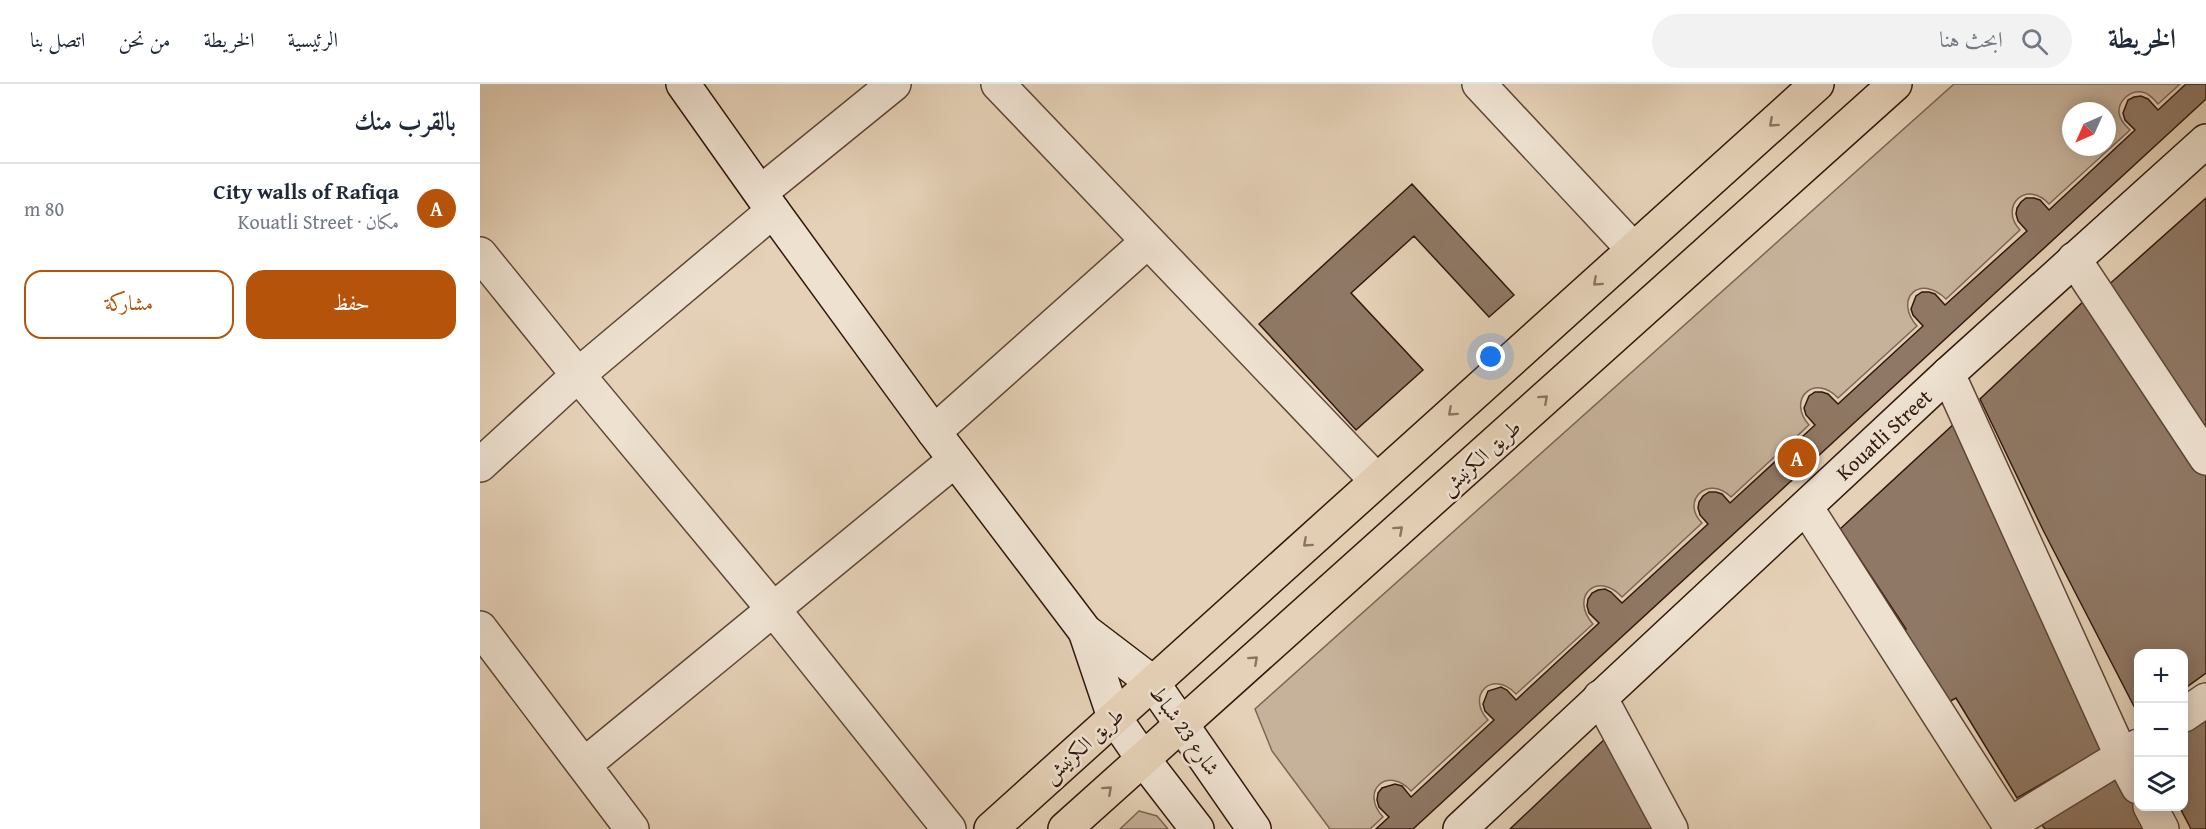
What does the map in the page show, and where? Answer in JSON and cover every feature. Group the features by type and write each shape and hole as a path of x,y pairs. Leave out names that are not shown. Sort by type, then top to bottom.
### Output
{"main road":[{"name":"طريق الكرنيش","path":"991,829 1817,84"},
{"name":"طريق الكرنيش","path":"1065,829 1895,84"}],"street":[{"path":"683,84 934,432 1085,631 1114,717 1197,829"},
{"path":"480,465 894,84"},
{"path":"998,84 1376,480"},
{"path":"1479,84 1633,249"},
{"name":"Kouatli Street","path":"1460,829 1948,374 2206,141"},
{"path":"934,432 1148,241"},
{"path":"480,254 773,609 949,829"},
{"path":"2074,259 2206,458"},
{"path":"1948,374 2130,751 2134,767"},
{"path":"584,765 955,460"},
{"path":"1806,507 2011,827 2130,751"},
{"path":"480,628 632,829"},
{"name":"شارع 23 شباط","path":"1085,631 1152,682 1254,829"},
{"path":"1600,698 1671,829"},
{"path":"2188,712 2206,700"},
{"path":"2152,811 2162,829"}],"shaded area":[{"path":"1954,84 2180,84 2158,104 2142,92 2126,97 2120,104 2119,113 2130,130 2116,143 2116,102 2062,102 2062,156 2102,156 2049,204 2041,197 2032,194 2018,199 2012,212 2014,221 2020,230 1946,299 1927,288 1913,293 1908,307 1910,316 1917,326 1838,398 1821,388 1806,392 1801,406 1809,425 1731,497 1714,488 1700,493 1695,499 1694,506 1696,515 1702,523 1622,597 1613,589 1604,586 1589,590 1585,596 1584,605 1586,614 1593,624 1516,694 1499,684 1485,688 1479,702 1488,720 1411,791 1394,780 1379,784 1374,798 1376,807 1383,817 1370,829 1330,829 1272,751 1255,709"},
{"path":"1139,811 1157,816 1168,829 1120,829"}],"building":[{"path":"2186,84 2206,84 2206,99 1413,829 1376,829 1389,817 1379,807 1377,800 1382,788 1395,784 1402,786 1411,797 1494,720 1485,711 1483,704 1488,691 1501,687 1516,700 1599,623 1589,613 1587,606 1592,593 1605,589 1622,603 1708,524 1700,515 1698,508 1703,496 1709,492 1716,492 1722,494 1730,503 1815,425 1806,415 1804,408 1809,396 1815,392 1822,392 1828,394 1838,404 1923,326 1913,315 1911,309 1916,296 1922,292 1929,292 1935,294 1945,305 2027,231 2018,221 2016,214 2021,202 2026,198 2034,198 2040,200 2049,210 2107,156 2116,156 2116,148 2135,130 2125,120 2123,113 2128,100 2141,96 2148,99 2158,110"},
{"path":"1412,184 1514,295 1489,317 1414,236 1351,293 1423,370 1356,430 1259,324"},
{"path":"2206,198 2206,435 2105,288"},
{"path":"2085,300 2206,475 2206,673 2188,686 2188,649 2134,649 2134,706 2043,530 1980,399"},
{"path":"1955,423 2110,745 2017,798 1956,698 1945,704 1901,639 1906,629 1840,529"},
{"path":"2206,712 2206,829 2191,829 2182,811 2188,811 2188,723"},
{"path":"1607,737 1660,829 1510,829"},
{"path":"2117,771 2134,802 2134,811 2139,811 2149,829 2045,829 2042,825"}],"place":[{"name":"City walls of Rafiqa","path":"1797,458"}]}
